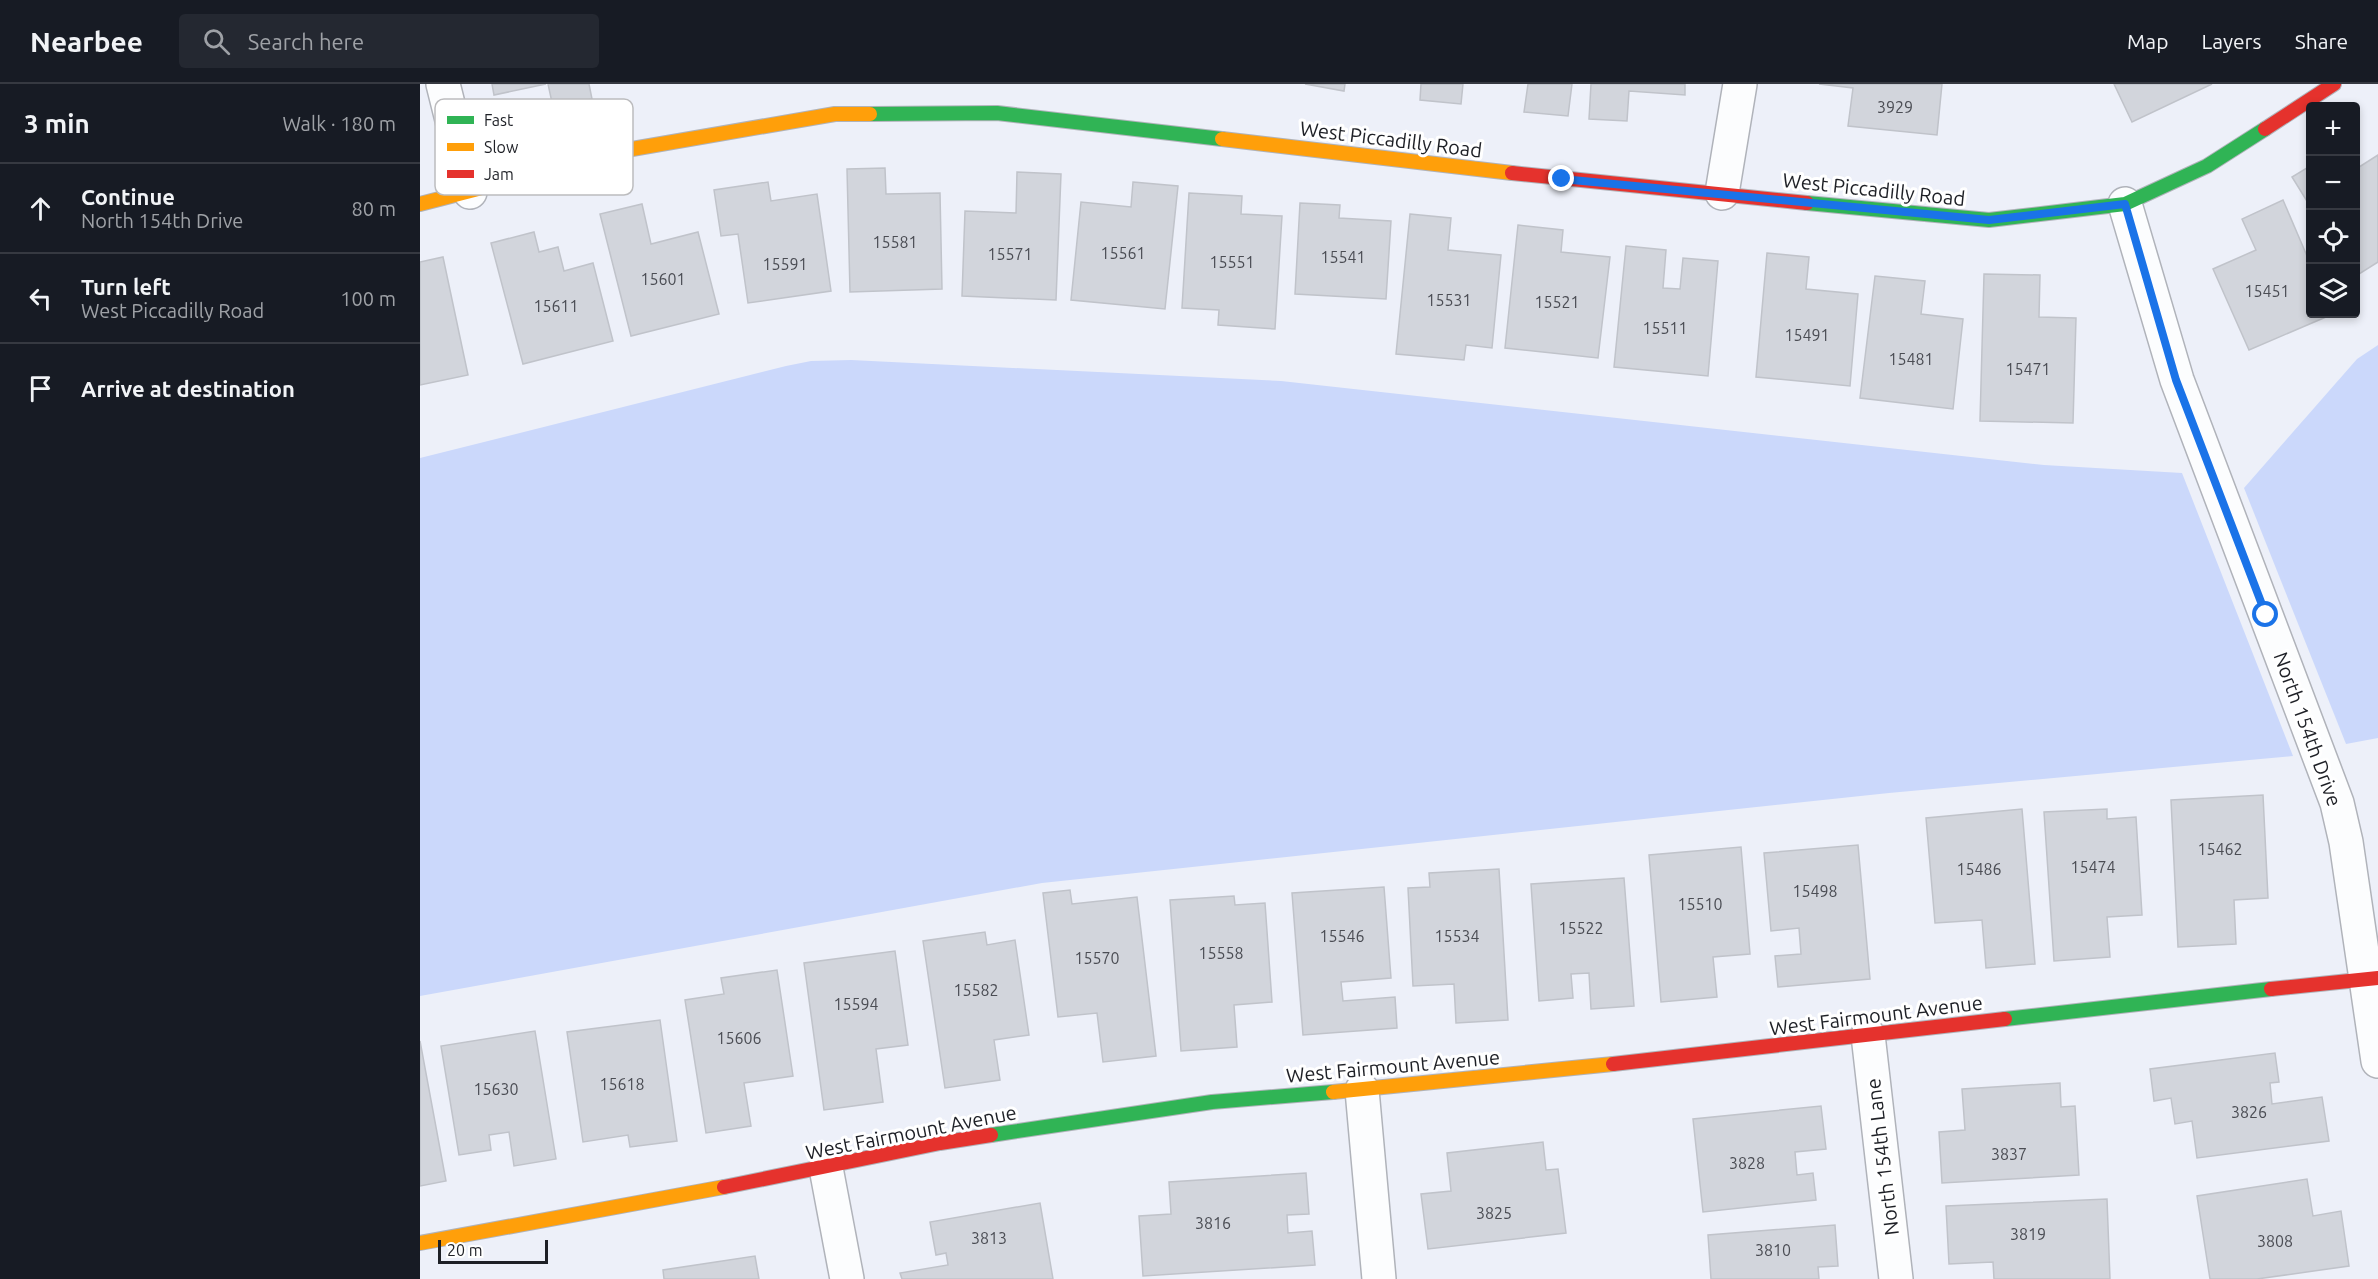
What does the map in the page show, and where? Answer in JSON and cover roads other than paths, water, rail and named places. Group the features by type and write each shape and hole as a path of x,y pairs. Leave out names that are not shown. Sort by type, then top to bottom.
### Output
{"street":[{"path":"443,84 447,99"},
{"path":"1722,193 1740,84"},
{"name":"West Piccadilly Road","path":"633,149 835,114 997,113 1562,179 1722,193 1854,209 1989,220 2125,204 2207,166 2334,84"},
{"name":"West Piccadilly Road","path":"420,204 458,195"},
{"name":"North 154th Drive","path":"2125,204 2176,380 2337,803 2372,979 2378,1061"},
{"name":"West Fairmount Avenue","path":"420,1243 826,1168 940,1143 1212,1102 1362,1090 1741,1051 2158,1000 2372,979"},
{"name":"North 154th Lane","path":"1868,1035 1896,1279"},
{"path":"1362,1090 1379,1279"},
{"path":"826,1168 847,1279"}]}
